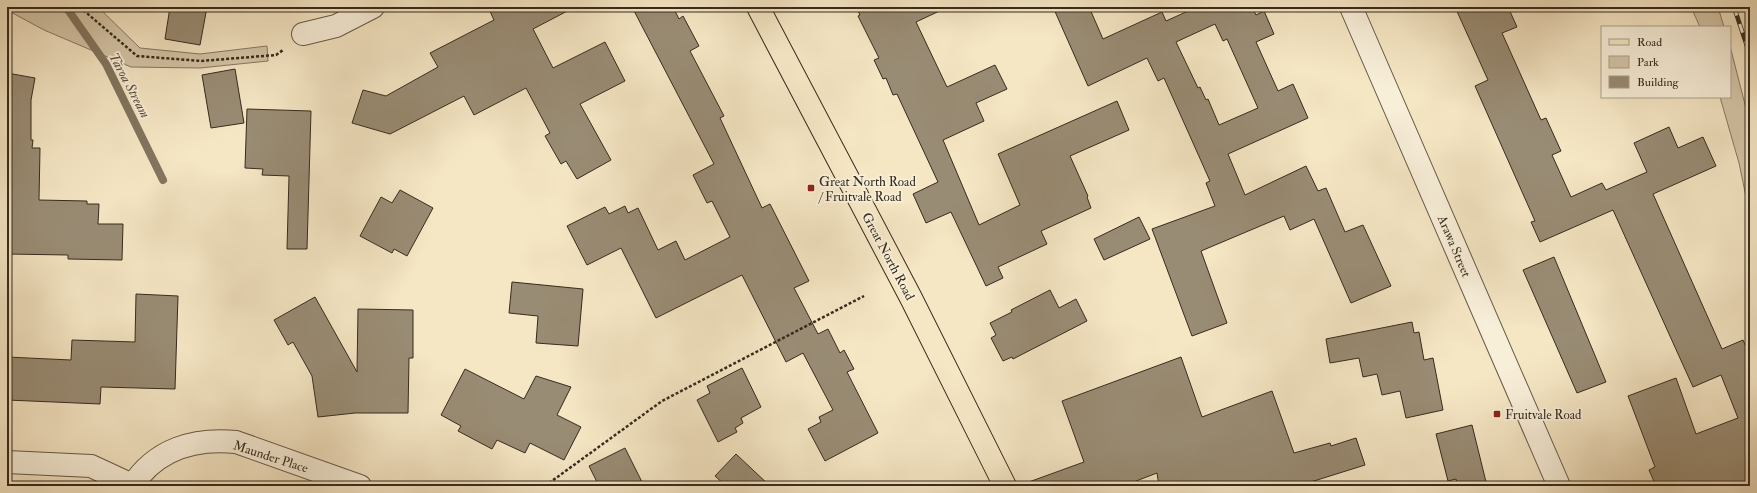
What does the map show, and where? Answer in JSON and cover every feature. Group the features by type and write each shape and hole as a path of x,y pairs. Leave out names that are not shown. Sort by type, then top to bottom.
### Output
{"main road":[{"name":"Great North Road","path":"758,7 911,298 1005,486"}],"street":[{"path":"303,34 336,26 373,7"},
{"name":"Arawa Street","path":"1351,7 1559,486"},
{"name":"Maunder Place","path":"7,462 91,466 132,485 155,460 176,449 194,443 216,440 236,442 360,486"}],"path":[{"path":"74,7 82,9 137,56 201,61 276,55 283,50"},
{"path":"545,486 662,401 864,296"}],"green space":[{"path":"7,7 98,7 140,48 200,54 267,46 268,61 200,68 131,67 44,30 7,10"},
{"path":"1691,7 1718,7 1724,26 1700,26"},
{"path":"1731,50 1750,124 1750,216 1739,163 1720,98 1731,98"}],"building":[{"path":"170,7 207,7 200,45 165,39"},
{"path":"488,7 575,7 533,29 553,68 605,42 625,81 580,104 611,160 577,179 566,161 561,164 545,136 550,133 526,88 474,115 464,96 390,134 352,123 363,90 386,96 438,67 430,53 494,20"},
{"path":"632,7 673,7 679,19 683,16 699,46 690,51 724,116 720,118 762,208 770,204 809,281 794,288 818,334 828,329 840,353 844,350 854,369 847,372 878,433 825,461 808,429 821,422 819,417 833,410 803,353 786,362 742,275 656,318 621,248 587,265 567,226 605,207 609,214 625,206 628,213 638,208 658,250 676,241 685,260 730,237 712,201 707,203 693,175 714,164"},
{"path":"856,7 948,7 916,22 947,87 995,65 1007,89 976,103 984,121 943,140 979,225 1020,205 998,154 1117,101 1129,130 1070,156 1088,196 1087,197 1091,208 1041,231 1047,244 998,267 1003,278 986,286 951,212 926,223 913,194 938,182 897,94 893,95 886,78 883,79 874,60 879,58 858,16 860,15"},
{"path":"1053,7 1089,7 1103,39 1162,12 1166,21 1197,7 1252,7 1256,15 1264,11 1274,34 1256,42 1278,91 1293,84 1308,118 1228,154 1245,195 1306,166 1318,191 1326,188 1345,232 1363,225 1391,286 1351,303 1314,219 1290,230 1284,216 1201,251 1227,323 1192,336 1152,229 1215,206 1206,183 1210,181 1164,78 1158,81 1147,58 1088,86","holes":["1215,24 1223,41 1227,39 1258,108 1219,125 1208,99 1206,100 1200,87 1198,88 1176,42"]},
{"path":"1455,7 1508,7 1517,27 1502,33 1541,120 1546,118 1561,151 1552,155 1571,197 1602,183 1606,190 1647,172 1634,143 1669,127 1678,148 1703,137 1716,166 1653,194 1722,349 1743,340 1750,357 1750,486 1656,486 1649,470 1655,467 1628,396 1676,378 1696,434 1738,418 1721,375 1693,387 1613,210 1540,242 1531,222 1535,221 1475,86 1488,80"},
{"path":"235,69 244,123 211,128 202,75"},
{"path":"7,73 35,78 31,100 31,140 33,140 32,148 40,148 39,200 87,201 87,204 99,204 98,224 123,224 122,260 68,259 68,255 7,254"},
{"path":"247,109 311,111 307,249 287,249 289,176 262,175 263,169 245,168"},
{"path":"400,190 433,208 407,256 394,249 392,253 360,236 381,197 392,203"},
{"path":"1139,217 1150,239 1104,260 1094,239"},
{"path":"1554,257 1606,382 1577,393 1523,270"},
{"path":"512,282 583,289 578,346 536,343 538,316 509,313"},
{"path":"1050,290 1059,308 1076,299 1087,321 1013,359 1012,357 1003,361 991,338 996,335 990,323 1012,312 1011,310"},
{"path":"136,294 178,296 175,389 101,387 100,404 7,400 7,357 71,360 72,340 135,342"},
{"path":"315,297 357,372 358,309 413,310 413,358 409,358 408,413 355,413 318,417 312,376 293,342 288,345 274,320"},
{"path":"1412,322 1414,333 1419,332 1424,360 1433,358 1443,410 1406,418 1400,391 1382,395 1377,374 1363,377 1359,358 1330,363 1326,339"},
{"path":"1181,357 1202,417 1272,391 1294,453 1330,443 1331,446 1356,438 1365,465 1298,486 1159,486 1157,473 1123,486 1027,486 1026,483 1084,462 1062,401"},
{"path":"742,368 761,407 741,418 743,423 735,428 737,432 718,442 697,400 710,393 707,386"},
{"path":"465,369 524,399 536,376 571,387 557,415 581,427 564,460 530,443 525,453 497,440 492,449 458,431 461,426 441,415"},
{"path":"1472,425 1487,486 1458,486 1456,479 1448,481 1436,434"},
{"path":"625,448 644,486 599,486 589,466"},
{"path":"736,454 770,486 726,486 715,476"}],"waterway":[{"name":"Tāroa Stream","path":"66,7 106,64 163,180"}],"railway":[{"path":"1734,7 1750,55"}],"place":[{"name":"Great North Road / Fruitvale Road","path":"811,188"},
{"name":"Fruitvale Road","path":"1497,414"}]}
